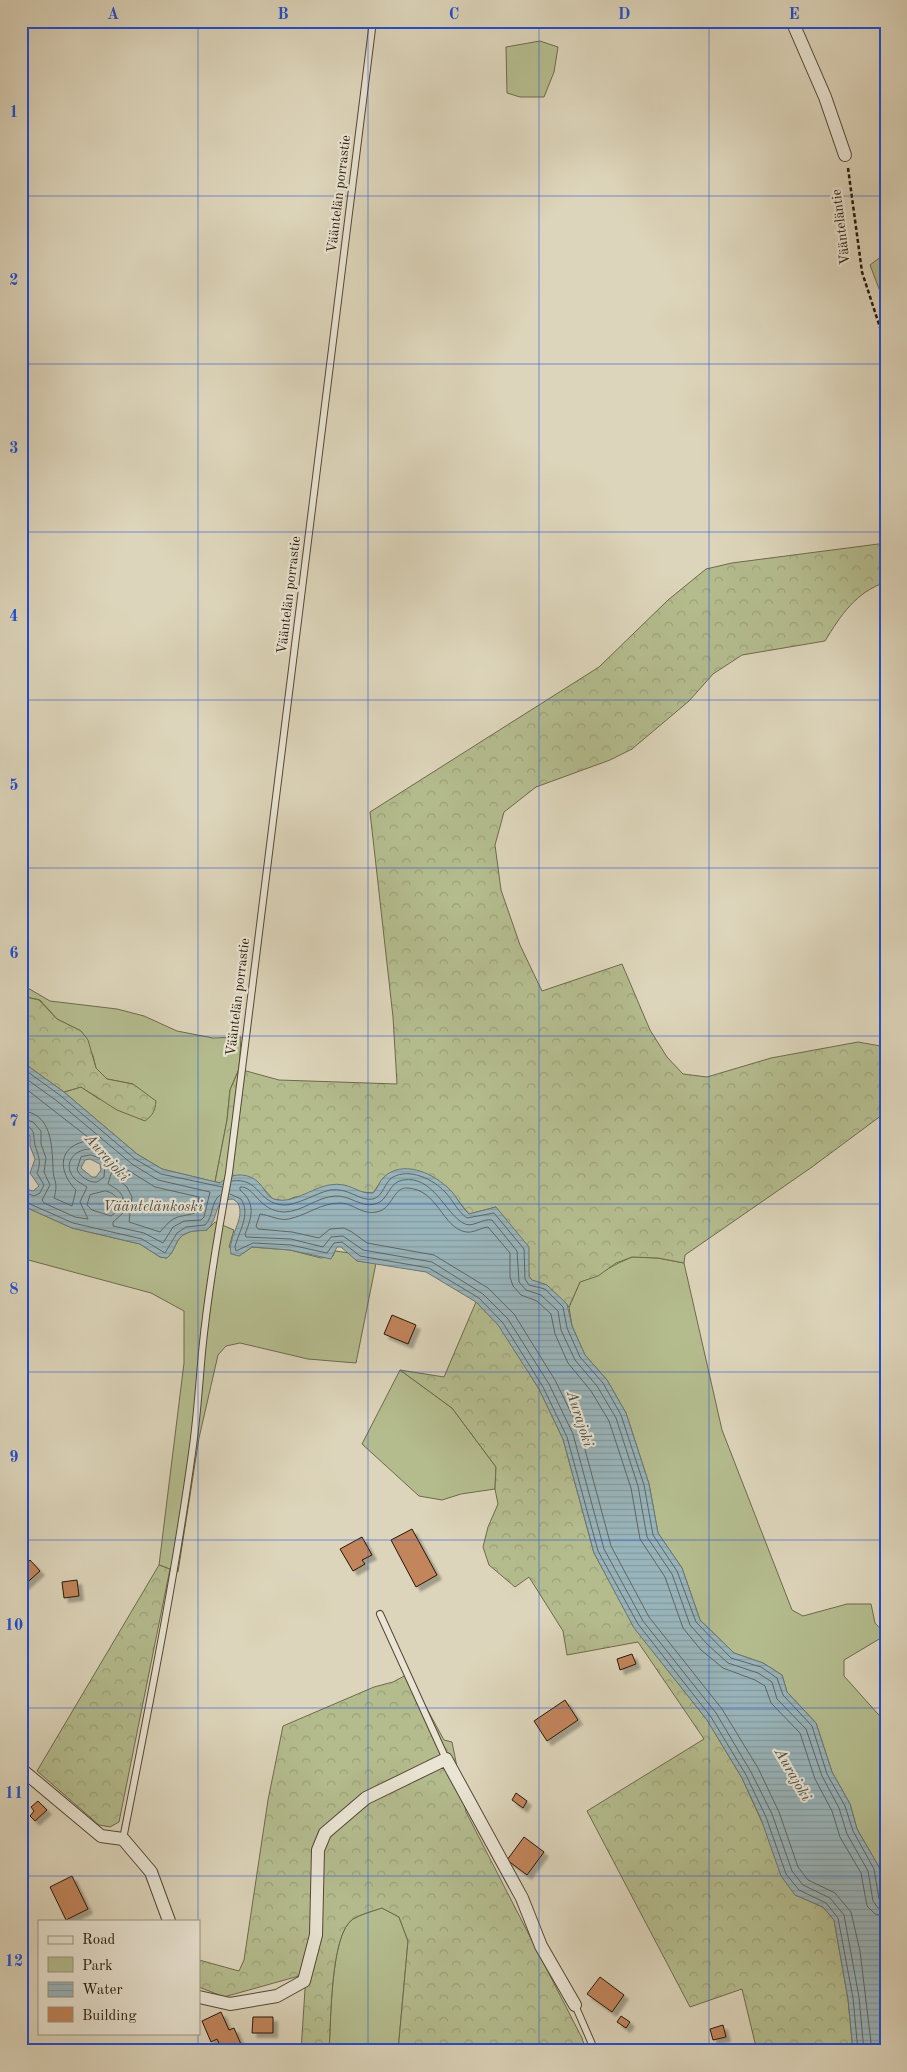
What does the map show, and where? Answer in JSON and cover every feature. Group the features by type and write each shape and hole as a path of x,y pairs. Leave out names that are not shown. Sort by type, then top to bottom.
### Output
{"street":[{"path":"792,21 825,97 845,155"},
{"path":"200,1997 230,2004 276,1996 304,1981 316,1935 318,1850 325,1834 366,1798 446,1759 522,1898 541,1946 575,2005"},
{"path":"21,1769 100,1836 123,1839 150,1872 169,1920"}],"lane":[{"name":"Vääntelän porrastie","path":"123,1839 175,1571 198,1412 202,1352 218,1235 229,1173 373,21"},
{"path":"380,1614 446,1759"},
{"path":"575,2005 595,2051"}],"path":[{"name":"Väänteläntie","path":"845,155 853,190 862,272 886,346"}],"green space":[{"path":"540,41 558,47 554,72 544,97 520,97 507,93 506,47"},
{"path":"886,253 886,307 870,265"},
{"path":"886,543 886,582 875,586 858,598 843,614 825,641 742,655 713,674 689,701 632,749 610,760 536,787 504,812 495,845 501,890 520,945 542,991 622,964 650,1030 667,1057 683,1074 707,1077 771,1058 858,1042 886,1047 886,1112 812,1167 685,1255 684,1263 658,1258 632,1257 616,1263 598,1276 580,1282 569,1307 547,1285 531,1280 528,1263 496,1207 469,1214 447,1187 383,1178 373,1193 362,1192 295,1197 285,1201 273,1199 263,1188 215,1182 227,1120 230,1090 239,1069 279,1080 397,1084 393,1017 370,812 599,667 668,600 706,569 732,563"},
{"path":"21,984 50,1001 117,1009 144,1016 177,1031 213,1038 241,1037 239,1069 230,1090 227,1120 215,1182 162,1169 137,1154 64,1092 81,1087 99,1099 133,1084 107,1079 96,1068 93,1056 81,1031 57,1019 40,1000 21,996"},
{"path":"21,996 39,1000 57,1019 81,1031 88,1040 96,1068 107,1079 133,1084 156,1101 150,1117 145,1121 117,1110 81,1087 64,1092 21,1061"},
{"path":"21,1205 72,1228 140,1244 160,1257 167,1258 183,1235 191,1231 207,1230 215,1222 234,1230 229,1247 239,1256 252,1247 290,1250 321,1258 333,1256 335,1251 350,1253 357,1261 376,1263 356,1363 308,1359 240,1343 226,1346 218,1355 199,1438 178,1572 159,1565 184,1363 184,1311 151,1293 21,1258"},
{"path":"632,1257 658,1258 684,1263 722,1430 792,1610 803,1616 847,1604 871,1604 875,1623 886,1635 844,1660 844,1676 886,1723 886,1908 879,1867 857,1829 850,1804 832,1772 816,1723 787,1692 782,1675 763,1663 734,1653 700,1620 682,1568 658,1533 649,1484 626,1413 607,1380 585,1355 572,1326 569,1307 580,1282"},
{"path":"476,1302 499,1325 539,1389 563,1439 594,1553 634,1627 707,1720 742,1778 795,1895 823,1907 834,1920 848,1999 853,2051 757,2051 742,1989 690,2007 587,1811 704,1739 638,1642 567,1655 563,1631 529,1577 515,1587 489,1565 483,1547 488,1527 498,1504 495,1489 496,1467 452,1408 400,1370 444,1377"},
{"path":"400,1370 452,1408 496,1467 495,1489 461,1494 442,1500 419,1496 362,1444"},
{"path":"159,1565 170,1569 119,1822 110,1827 99,1825 37,1771"},
{"path":"408,1674 444,1740 452,1742 466,1812 582,2038 586,2051 398,2051 408,1941 399,1917 382,1908 353,1919 345,1928 340,1942 333,1980 329,2051 301,2051 306,1974 224,1997 200,1987 200,1960 239,1971 244,1960 268,1800 283,1726 374,1687 393,1682"},
{"path":"382,1908 399,1917 408,1941 398,2051 329,2051 333,1980 340,1942 345,1928 353,1919"}],"water":[{"path":"21,1061 64,1092 137,1154 162,1169 220,1183 229,1177 244,1175 258,1182 271,1198 287,1200 322,1187 337,1184 373,1193 382,1179 391,1172 399,1169 408,1169 425,1173 440,1182 450,1190 469,1214 496,1207 529,1247 529,1276 532,1280 547,1285 567,1304 572,1326 585,1355 607,1380 626,1413 649,1484 658,1533 682,1568 700,1620 734,1653 763,1663 782,1675 787,1692 816,1723 832,1772 850,1804 857,1829 879,1867 886,1908 886,2051 853,2051 848,1999 834,1920 823,1907 795,1895 781,1876 761,1819 742,1778 707,1720 634,1628 594,1553 563,1439 539,1389 498,1325 476,1302 426,1272 357,1261 341,1247 337,1247 331,1259 290,1250 252,1247 239,1256 231,1254 230,1247 240,1216 238,1203 233,1199 222,1202 207,1230 192,1231 183,1235 167,1258 160,1257 140,1244 72,1228 21,1205 21,1183 26,1189 33,1191 39,1186 30,1173 35,1159 30,1146 30,1136 21,1130","holes":["90,1159 100,1164 101,1170 96,1177 92,1177 81,1168 85,1160"]}],"building":[{"path":"392,1315 416,1325 408,1344 384,1334"},
{"path":"412,1529 437,1575 416,1587 391,1540"},
{"path":"362,1537 372,1555 362,1560 365,1564 353,1571 340,1549"},
{"path":"30,1560 40,1571 22,1587 21,1568"},
{"path":"77,1580 79,1596 64,1598 62,1582"},
{"path":"632,1654 636,1664 620,1670 617,1659"},
{"path":"565,1700 578,1720 547,1741 534,1721"},
{"path":"516,1793 527,1801 523,1808 512,1800"},
{"path":"38,1801 47,1810 35,1821 30,1816 34,1811 31,1807"},
{"path":"524,1837 544,1852 527,1875 507,1860"},
{"path":"72,1876 88,1909 66,1920 50,1887"},
{"path":"600,1977 624,1995 612,2012 587,1994"},
{"path":"221,2012 229,2030 234,2028 243,2049 223,2051 217,2039 211,2042 202,2021"},
{"path":"621,2016 630,2022 626,2028 617,2022"},
{"path":"253,2017 273,2017 273,2033 252,2033"},
{"path":"723,2025 726,2037 713,2040 710,2029"}],"water label":[{"name":"Aurajoki","path":"106,1158"},
{"name":"Vääntelänkoski","path":"153,1207"},
{"name":"Aurajoki","path":"579,1419"},
{"name":"Aurajoki","path":"792,1775"}]}
